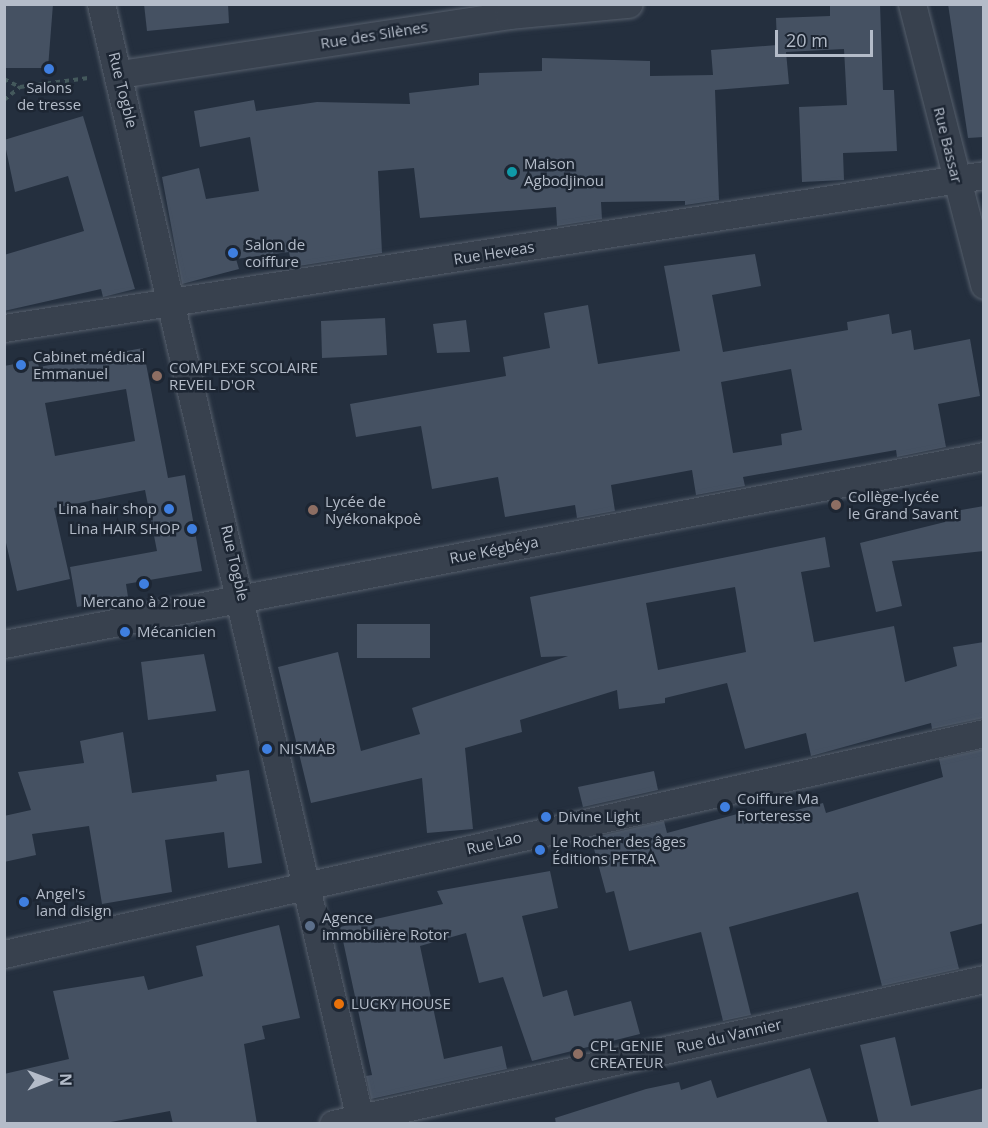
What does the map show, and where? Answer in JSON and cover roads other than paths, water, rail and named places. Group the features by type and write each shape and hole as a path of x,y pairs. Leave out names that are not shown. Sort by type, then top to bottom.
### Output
{"street":[{"name":"Rue Togble","path":"101,4 120,74 243,598 361,1120"},
{"name":"Rue des Silènes","path":"120,74 509,15 628,4"},
{"name":"Rue Bassar","path":"912,4 984,285"},
{"name":"Rue Heveas","path":"4,328 984,176"},
{"name":"Rue Kégbéya","path":"4,644 984,456"},
{"name":"Rue Lao","path":"4,954 984,733"},
{"name":"Rue du Vannier","path":"333,1124 361,1120 984,979"}],"place":[{"name":"Salons de tresse","path":"49,69"},
{"name":"Maison Agbodjinou","path":"512,172"},
{"name":"Salon de coiffure","path":"233,253"},
{"name":"Cabinet médical Emmanuel","path":"21,365"},
{"name":"COMPLEXE SCOLAIRE REVEIL D'OR","path":"157,376"},
{"name":"Collège-lycée le Grand Savant","path":"836,505"},
{"name":"Lina hair shop","path":"169,509"},
{"name":"Lycée de Nyékonakpoè","path":"313,510"},
{"name":"Lina HAIR SHOP","path":"192,529"},
{"name":"Mercano à 2 roue","path":"144,584"},
{"name":"Mécanicien","path":"125,632"},
{"name":"NISMAB","path":"267,749"},
{"name":"Coiffure Ma Forteresse","path":"725,807"},
{"name":"Divine Light","path":"546,817"},
{"name":"Le Rocher des âges Éditions PETRA","path":"540,850"},
{"name":"Angel's land disign","path":"24,902"},
{"name":"Agence immobilière Rotor","path":"310,926"},
{"name":"LUCKY HOUSE","path":"339,1004"},
{"name":"CPL GENIE CREATEUR","path":"578,1054"}]}
